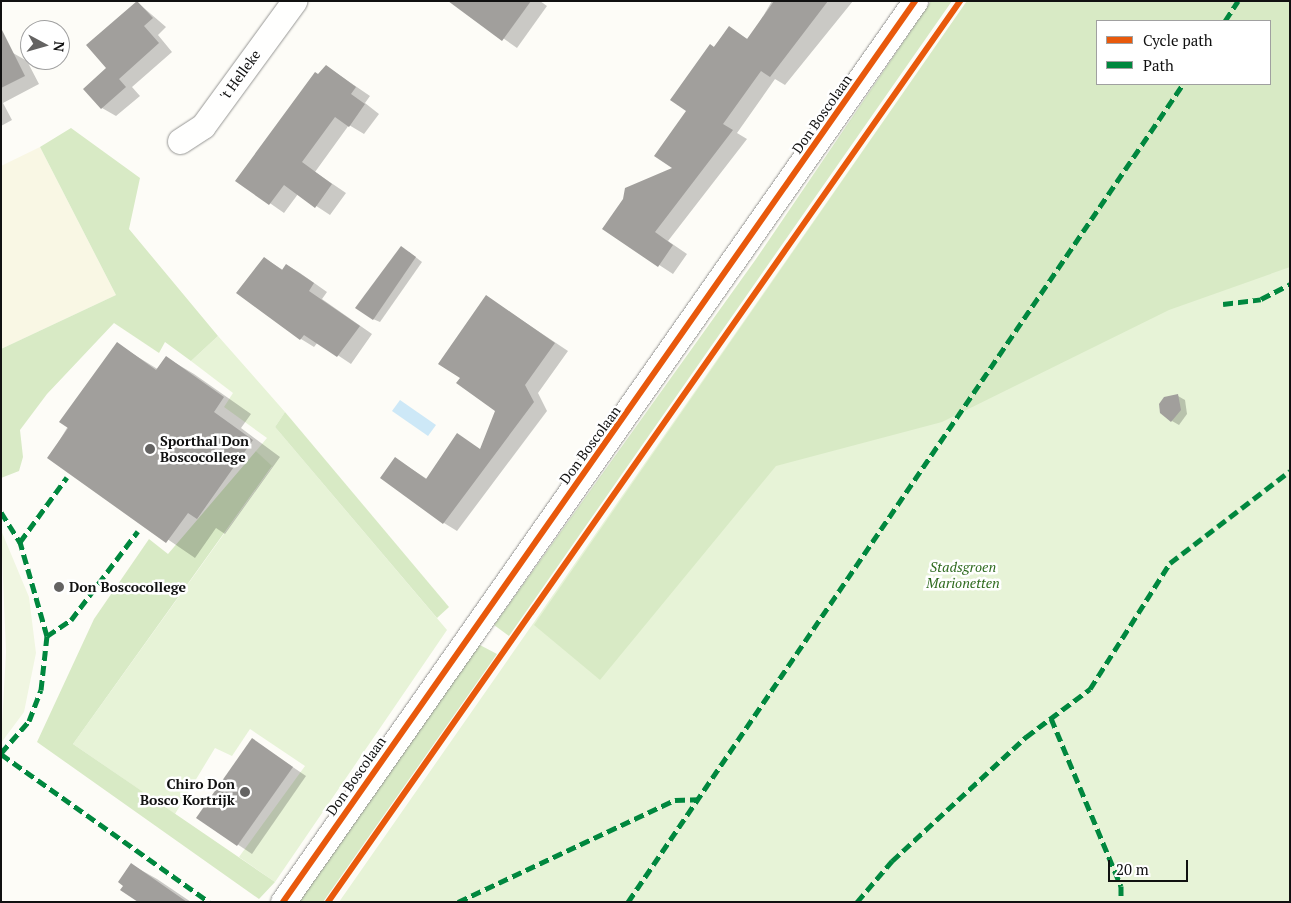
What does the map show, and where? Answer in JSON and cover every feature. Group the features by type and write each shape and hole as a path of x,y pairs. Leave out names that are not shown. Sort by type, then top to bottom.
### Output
{"street":[{"name":"'t Helleke","path":"180,140 203,126 294,1"},
{"name":"Don Boscolaan","path":"283,902 915,1"}],"shaded area":[{"path":"40,147 116,295 1,349 1,166"}],"green space":[{"path":"931,1 952,1 509,636 494,625 756,259"},
{"name":"Stadsgroen Marionetten","path":"967,1 1290,1 1290,902 339,902"},
{"path":"967,1 1290,1 1290,267 1169,310 942,422 776,466 600,680 534,625"},
{"path":"71,128 140,178 129,229 218,336 191,361 165,342 159,353 114,323 47,394 20,430 23,457 19,471 1,478 1,349 116,295 40,147"},
{"path":"218,336 285,412 275,427 447,630 275,882 239,857 305,766 250,729 232,756 215,748 175,814 73,744 272,467 256,451 267,438 224,407 233,393 191,361"},
{"path":"285,412 449,607 437,618 275,427"},
{"path":"256,451 272,466 73,744 275,882 259,899 37,742 94,619 149,539 168,554"},
{"path":"1,530 29,597 36,653 24,712 1,743 6,652"},
{"path":"478,644 497,654 323,902 298,902"}],"water":[{"path":"400,400 436,425 428,436 392,411"}],"building":[{"path":"137,1 153,18 144,26 159,43 119,79 126,87 101,109 83,89 106,68 86,45"},
{"path":"448,1 531,1 502,41"},
{"path":"774,1 828,1 770,77 761,71 723,124 733,130 655,232 673,245 658,267 602,229 623,199 625,188 672,168 654,156 686,111 670,100 710,44 714,47 729,26 747,39"},
{"path":"1,28 20,66 20,70 22,70 25,76 1,88"},
{"path":"326,65 356,87 351,94 365,104 349,127 335,117 302,162 332,184 315,208 284,185 269,205 235,181 315,72 318,74"},
{"path":"401,246 416,257 373,320 355,308"},
{"path":"264,257 282,270 286,264 314,283 309,291 360,326 337,357 304,335 300,340 236,293"},
{"path":"486,295 555,343 525,385 534,402 443,524 380,478 395,457 426,479 457,433 480,449 495,411 456,383 460,378 438,364"},
{"name":"Sporthal Don Boscocollege","path":"117,342 156,370 166,356 224,397 214,412 253,440 197,519 188,513 166,543 47,458 68,428 59,422"},
{"path":"1178,394 1181,410 1171,422 1160,413 1159,404 1164,397"},
{"name":"Chiro Don Bosco Kortrijk","path":"252,738 293,767 237,846 196,818"},
{"path":"131,863 187,902 138,902 120,890 123,886 118,882"}],"marked path":[{"path":"1226,20 1238,1"},
{"path":"628,902 1182,85"},
{"path":"1223,304 1261,299 1290,284"},
{"path":"857,902 892,861 1026,737 1090,689 1170,563 1290,471"},
{"path":"1,753 29,721 41,690 47,636 20,542 67,477"},
{"path":"1,512 20,542"},
{"path":"47,636 71,620 138,531"},
{"path":"1051,718 1121,886 1121,902"},
{"path":"1,754 209,902"},
{"path":"458,902 675,800 699,799"}],"cycle path":[{"path":"283,902 915,1"},
{"path":"328,902 960,1"}],"place":[{"name":"Sporthal Don Boscocollege","path":"150,449"},
{"name":"Don Boscocollege","path":"59,587"},
{"name":"Chiro Don Bosco Kortrijk","path":"245,792"}]}
